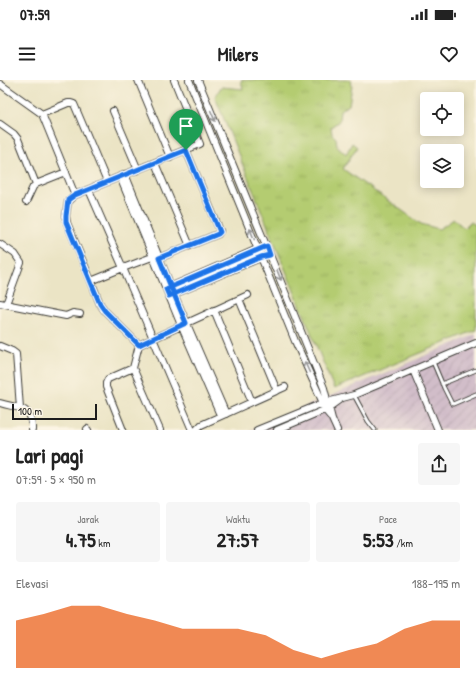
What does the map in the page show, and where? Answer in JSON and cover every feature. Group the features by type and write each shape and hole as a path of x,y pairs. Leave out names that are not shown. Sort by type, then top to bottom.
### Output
{"street":[{"path":"138,80 170,156"},
{"path":"139,345 105,311 100,304 66,222 68,200 75,195 200,144 174,80"},
{"path":"189,80 295,341 325,402 336,430"},
{"path":"198,80 324,388 325,402"},
{"path":"0,84 42,114 75,195"},
{"path":"42,114 68,103 74,104 107,182"},
{"path":"113,111 138,170"},
{"path":"0,124 14,134 18,139 36,184"},
{"path":"91,281 123,268 190,246 220,232 186,150"},
{"path":"155,163 190,246"},
{"path":"26,202 36,184 66,172"},
{"path":"122,176 168,288 223,414"},
{"path":"89,190 192,430"},
{"path":"0,244 15,254 21,263 3,304 66,316 73,313 80,314"},
{"path":"168,288 267,246"},
{"path":"171,295 261,257 270,255"},
{"path":"160,430 133,368 139,345 248,295"},
{"path":"239,299 277,391"},
{"path":"214,310 252,402"},
{"path":"257,430 325,402 354,395 476,344"},
{"path":"0,346 16,354 20,408"},
{"path":"123,430 106,384 108,380 133,368"},
{"path":"413,370 438,430"},
{"path":"196,430 201,425 223,414 285,387"},
{"path":"277,430 327,409 342,398"},
{"path":"0,403 20,408 28,412 31,419 32,430"}],"lane":[{"path":"433,362 442,384 453,404 476,394"},
{"path":"442,384 476,370"},
{"path":"354,395 368,421 375,430"}],"shaded area":[{"path":"476,334 476,430 250,430 302,408"}],"green space":[{"path":"241,80 351,80 352,86 349,105 340,110 339,121 331,127 332,134 336,138 337,146 346,154 352,143 357,147 343,169 421,224 439,229 454,219 464,228 470,222 476,225 476,330 334,389 215,97 221,87 243,89"}],"route":[{"path":"186,150 75,195 68,200 66,222 100,304 105,311 139,345 186,323 174,294 171,287 267,246 270,255 261,257 205,281 174,294 169,296 166,289 171,287 159,258 220,232 186,150"}]}
